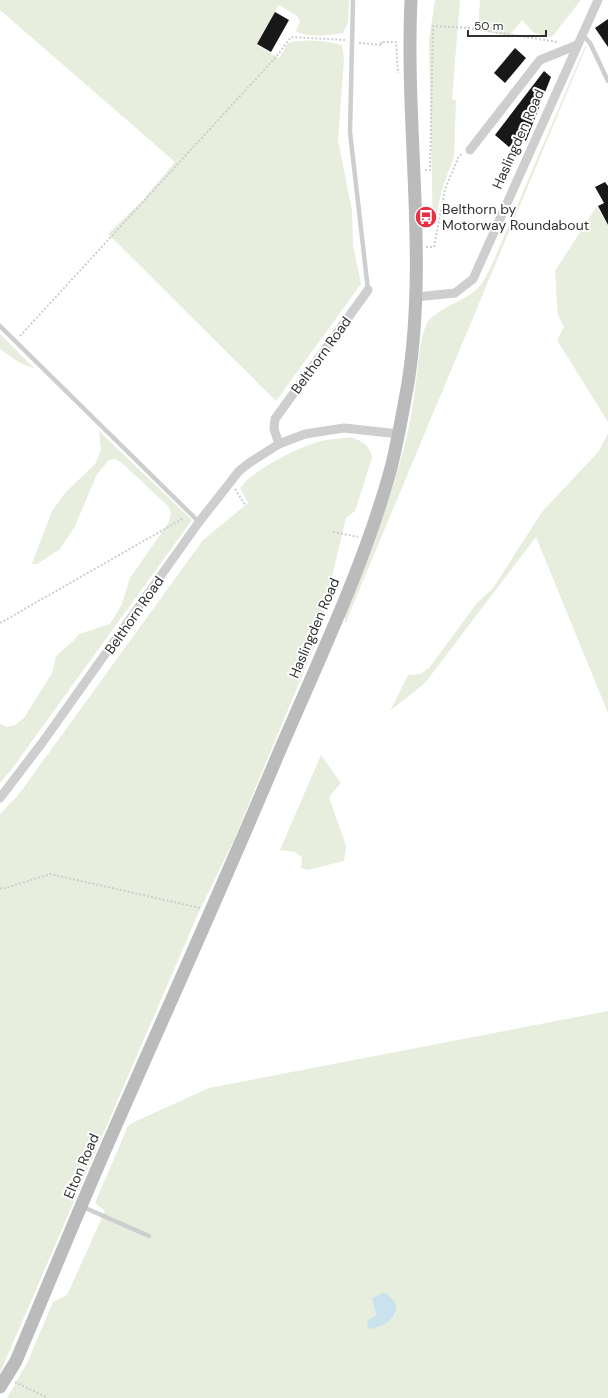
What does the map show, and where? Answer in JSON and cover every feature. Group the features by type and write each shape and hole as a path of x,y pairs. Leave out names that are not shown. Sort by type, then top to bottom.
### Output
{"main road":[{"name":"Haslingden Road","path":"191,957 367,539 391,467 414,340 416,297 410,0"},
{"name":"Elton Road","path":"3,1382 16,1361 81,1206 191,957"}],"street":[{"name":"Haslingden Road","path":"416,297 455,293 473,279 598,0"},
{"path":"470,150 540,60 577,45"},
{"name":"Belthorn Road","path":"279,444 274,429 275,419 368,290"},
{"name":"Belthorn Road","path":"0,798 42,743 199,522 229,482 249,463 279,444 305,434 344,428 398,434"}],"lane":[{"path":"353,0 350,132 368,290"},
{"path":"582,34 590,43 608,81"},
{"path":"0,326 199,522"},
{"path":"81,1206 150,1236"}],"path":[{"path":"414,170 430,170 433,26 469,28 577,45"},
{"path":"15,341 276,57 291,38 352,40"},
{"path":"364,44 382,45 381,42 396,42"},
{"path":"416,246 434,247 445,189 459,156 470,150"},
{"path":"229,482 246,506"},
{"path":"0,623 191,515"},
{"path":"334,532 367,539"},
{"path":"0,888 3,889 50,874 211,911"},
{"path":"3,1382 48,1398"}],"green space":[{"path":"0,0 349,0 348,22 343,33 319,36 296,32 300,21 297,16 279,5 257,45 279,58 288,43 294,41 329,42 342,45 344,59 338,140 352,211 353,245 361,284 276,401 108,234 142,201 175,162 0,10"},
{"path":"435,0 460,0 452,99 456,101 454,157 442,189 433,230 429,40"},
{"path":"480,0 581,0 552,37 534,33 522,20 509,36 478,30"},
{"path":"587,45 345,624 345,611 384,512 403,451 412,412 421,343 426,325 435,315 475,291 486,276 585,46"},
{"path":"597,206 608,226 608,422 557,340 564,327 558,315 555,271"},
{"path":"0,334 35,369 20,363 0,349"},
{"path":"99,431 192,520 11,770 0,783 0,724 7,727 15,725 24,718 52,673 56,656 79,634 110,624 122,604 130,578 169,522 171,513 168,506 123,464 116,459 109,460 97,474 75,526 60,549 37,564 32,564 52,511 65,493 95,464 101,450"},
{"path":"608,433 608,713 536,537 425,683 390,711 408,675 421,674 429,668 477,603 493,588 542,512 599,451"},
{"path":"351,437 368,447 372,458 355,511 346,518 317,640 233,842 198,914 0,1373 0,814 19,794 203,540 248,503 240,488 246,481 263,468 305,446 323,441"},
{"path":"321,755 341,783 329,797 346,846 344,861 307,870 301,868 302,857 295,852 280,850"},
{"path":"608,1011 608,1398 7,1398 28,1361 53,1302 67,1295 105,1211 95,1203 128,1126 209,1088","holes":["382,1293 396,1314 389,1321 373,1328 374,1317 376,1314 372,1298"]}],"water":[{"path":"385,1293 392,1299 396,1305 394,1316 384,1324 370,1329 367,1326 368,1320 376,1314 372,1298"}],"building":[{"path":"275,12 289,20 271,52 257,44"},
{"path":"608,19 608,47 595,28"},
{"path":"515,48 526,58 505,83 494,73"},
{"path":"544,71 551,77 526,141 520,136 509,147 495,135"},
{"path":"605,182 608,186 608,225 598,206 604,203 595,187"}],"place":[{"name":"Belthorn by Motorway Roundabout","path":"426,217"}]}
